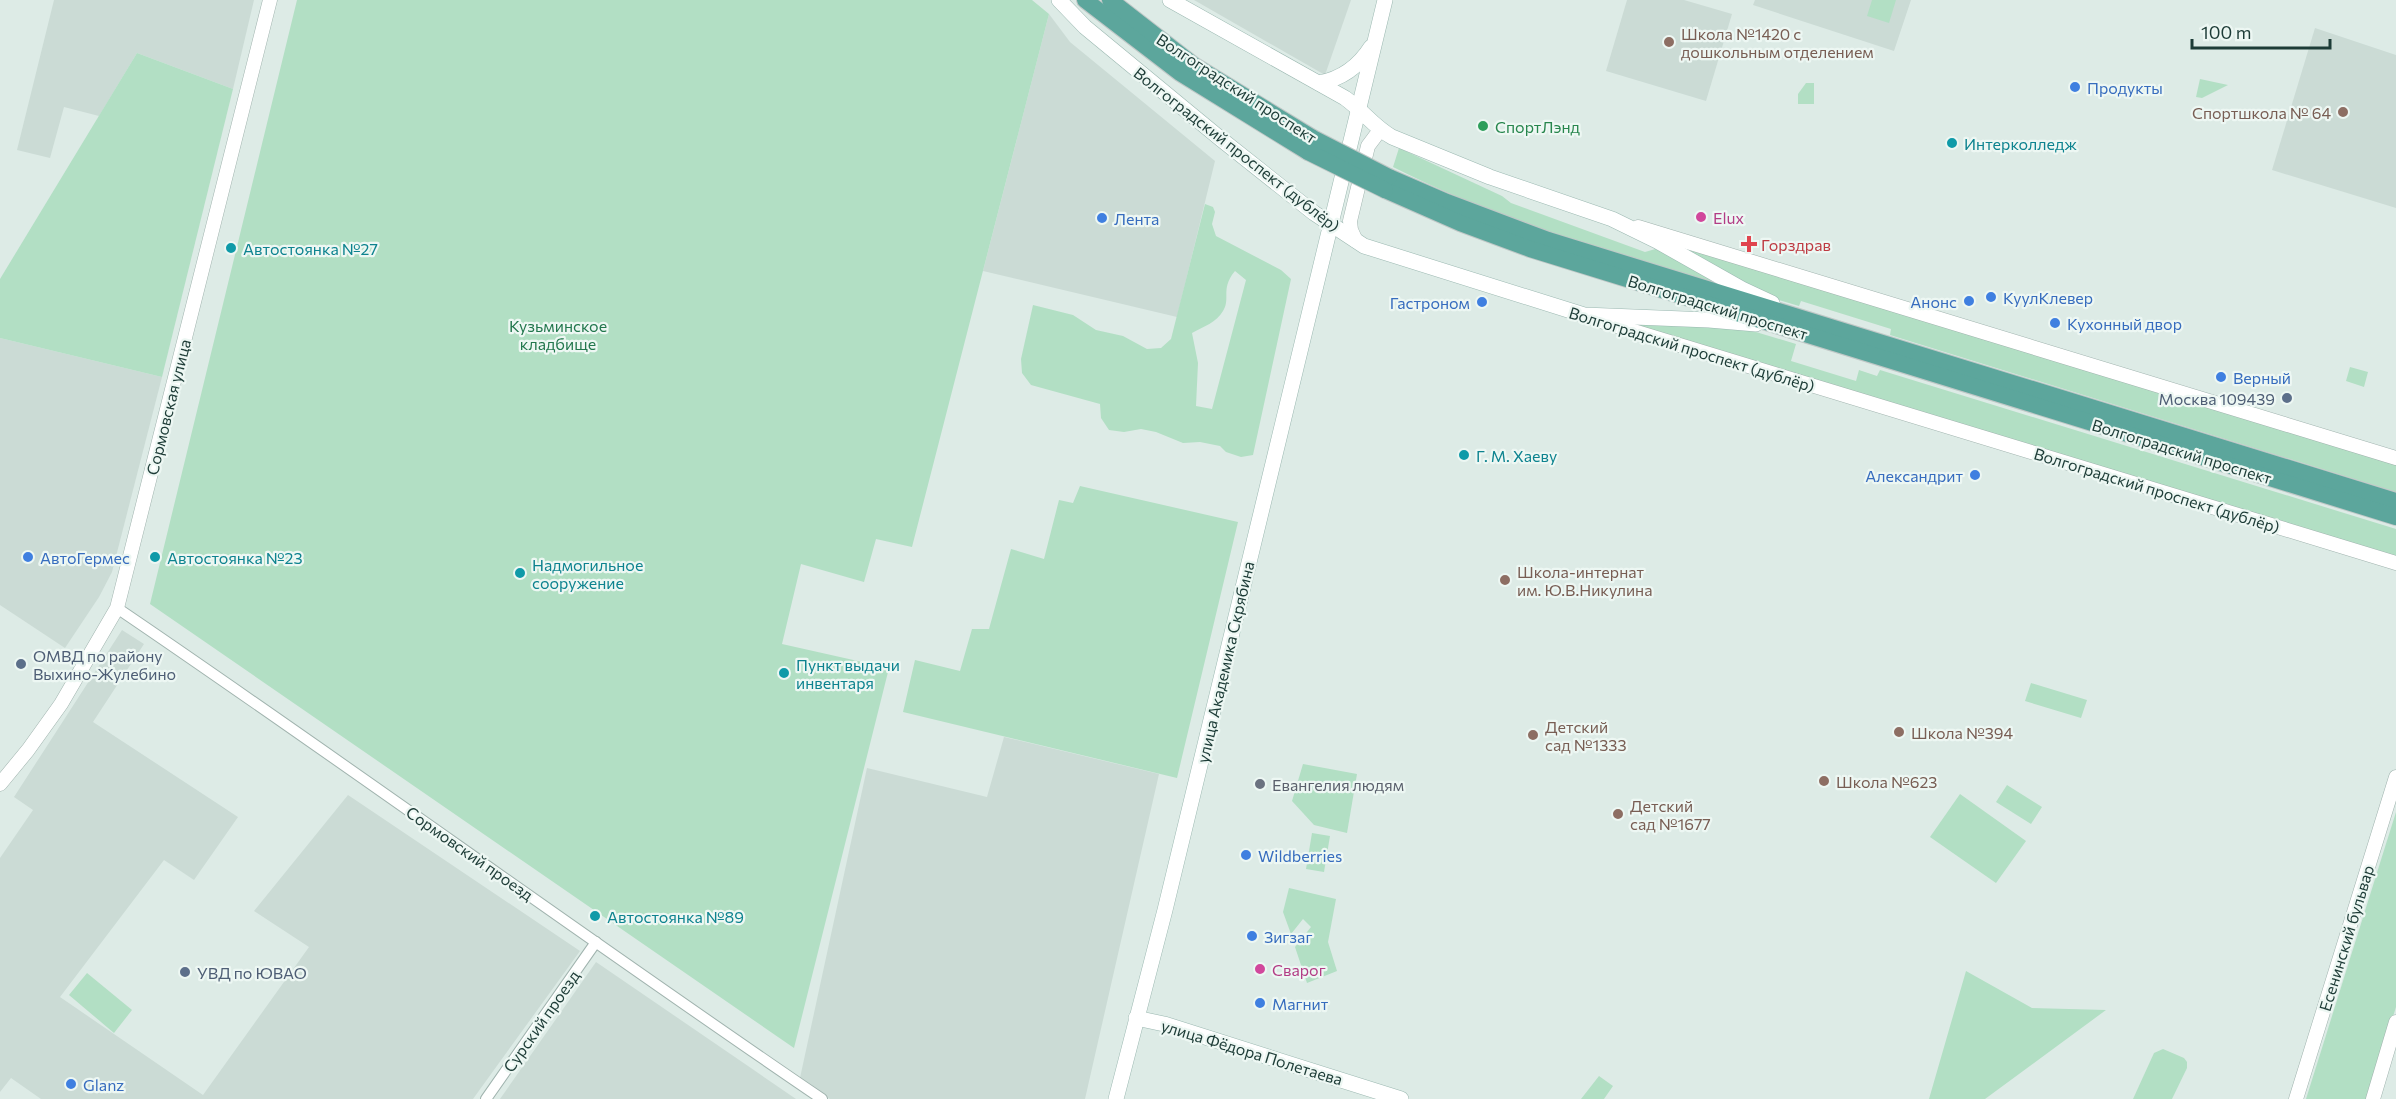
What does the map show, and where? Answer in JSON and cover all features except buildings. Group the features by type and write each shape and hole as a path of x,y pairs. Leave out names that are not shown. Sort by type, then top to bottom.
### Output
{"main road":[{"name":"Волгоградский проспект (дублёр)","path":"1059,0 1095,35 1222,140 1330,225 1364,246 1584,315"},
{"name":"Волгоградский проспект","path":"1085,0 1180,73 1310,145 1387,184 1417,205 1530,249 2396,517"},
{"name":"Волгоградский проспект","path":"1110,0 1195,66 1310,145"},
{"path":"1170,0 1359,108 1380,130 1454,164 1612,219 1742,289 1830,327"},
{"name":"улица Академика Скрябина","path":"1116,1099 1165,910 1330,225 1346,202 1362,140 1359,108 1385,0"},
{"path":"1318,83 1337,78 1352,69 1375,42"},
{"name":"Волгоградский проспект","path":"1387,184 1446,202 1548,240 2396,501"},
{"path":"1584,315 1730,321 1796,332"},
{"name":"улица Фёдора Полетаева","path":"1136,1018 1164,1024 1401,1099"}],"street":[{"name":"Сормовская улица","path":"0,784 27,752 61,704 117,608 270,0"},
{"path":"1356,241 1350,221 1368,146 1380,130"},
{"path":"1612,219 2396,458"},
{"name":"Волгоградский проспект (дублёр)","path":"1584,315 2396,563"},
{"name":"Сормовский проезд","path":"117,608 822,1099"},
{"name":"Есенинский бульвар","path":"2296,1099 2396,777"},
{"name":"Сурский проезд","path":"486,1099 596,942"},
{"path":"2373,1099 2396,1022"}],"shaded area":[{"path":"54,0 254,0 233,89 137,53 99,116 64,107 50,158 17,150"},
{"path":"1194,0 1351,0 1325,75"},
{"name":"Школа №1420 с дошкольным отделением","path":"1627,0 1684,0 1732,14 1706,101 1606,71"},
{"path":"1755,0 1911,0 1894,51 1753,5"},
{"path":"1049,14 1070,42 1215,161 1177,317 983,271"},
{"name":"Спортшкола № 64","path":"2315,28 2396,55 2396,208 2272,170"},
{"path":"0,338 162,377 112,572 99,597 65,648 0,605"},
{"path":"122,630 144,644 93,722 238,817 194,880 164,860 60,997 203,1095 309,947 254,911 348,795 580,951 473,1099 41,1099 11,1078 0,1092 0,858 33,810 14,797"},
{"path":"1004,737 1159,774 1085,1099 830,1099 800,1078 867,768 987,797"},
{"path":"596,962 748,1066 796,1099 500,1099"}],"green space":[{"name":"Кузьминское кладбище","path":"297,0 1032,0 1049,14 912,547 876,539 864,582 801,564 782,644 889,668 794,1048 150,604"},
{"path":"1872,0 1896,0 1889,23 1867,16"},
{"path":"137,53 233,89 162,377 0,338 0,279"},
{"path":"2200,79 2228,85 2202,98 2196,97"},
{"path":"1806,83 1814,83 1814,104 1798,104 1798,94"},
{"path":"1399,148 1502,196 1511,203 1645,252 1659,248 1733,290 1560,236 1434,187 1393,167"},
{"path":"1205,204 1213,207 1215,212 1212,224 1216,236 1281,270 1291,279 1253,455 1241,457 1226,452 1220,446 1200,442 1183,443 1156,432 1141,429 1124,432 1109,430 1101,418 1100,404 1031,385 1022,373 1021,359 1033,305 1073,315 1096,330 1123,336 1147,349 1161,348 1171,339","holes":["1235,271 1246,280 1212,409 1196,406 1198,363 1192,333 1220,315 1225,306 1228,283"]},
{"path":"1661,238 2396,463 2396,492 1890,335 1891,329 1801,301 1799,306 1755,293"},
{"path":"1636,321 1736,326 1796,344 1791,361 1856,381 1859,370 1877,376 1880,370 2396,529 2396,561 1637,327"},
{"path":"2350,367 2368,372 2364,387 2346,381"},
{"path":"1080,486 1238,522 1177,778 903,712 915,660 960,671 972,629 989,629 1011,549 1044,559 1059,500 1073,503"},
{"path":"2031,683 2087,700 2081,718 2025,701"},
{"path":"1303,764 1357,774 1347,833 1314,825 1292,801"},
{"path":"2007,785 2042,807 2031,824 1996,802"},
{"path":"1960,794 2026,841 1996,883 1930,837"},
{"path":"2396,812 2396,1007 2367,1099 2306,1099"},
{"path":"1312,833 1330,836 1324,872 1306,869"},
{"path":"1289,888 1336,899 1328,942 1337,971 1307,983 1295,947 1311,927 1303,919 1291,934 1283,912"},
{"path":"1966,971 2032,1008 2106,1010 1985,1099 1929,1099"},
{"path":"87,973 132,1010 114,1033 69,995"},
{"path":"2163,1049 2184,1058 2187,1062 2187,1068 2172,1099 2133,1099 2154,1053"},
{"path":"1599,1076 1613,1086 1604,1099 1581,1099"}],"place":[{"name":"Школа №1420 с дошкольным отделением","path":"1669,42"},
{"name":"Продукты","path":"2075,87"},
{"name":"Спортшкола № 64","path":"2343,112"},
{"name":"СпортЛэнд","path":"1483,126"},
{"name":"Интерколледж","path":"1952,143"},
{"name":"Elux","path":"1701,217"},
{"name":"Лента","path":"1102,218"},
{"name":"Горздрав","path":"1749,244"},
{"name":"Автостоянка №27","path":"231,248"},
{"name":"КуулКлевер","path":"1991,297"},
{"name":"Анонс","path":"1969,301"},
{"name":"Гастроном","path":"1482,302"},
{"name":"Кухонный двор","path":"2055,323"},
{"name":"Верный","path":"2221,377"},
{"name":"Москва 109439","path":"2287,398"},
{"name":"Г. М. Хаеву","path":"1464,455"},
{"name":"Александрит","path":"1975,475"},
{"name":"АвтоГермес","path":"28,557"},
{"name":"Автостоянка №23","path":"155,557"},
{"name":"Надмогильное сооружение","path":"520,573"},
{"name":"Школа-интернат им. Ю.В.Никулина","path":"1505,580"},
{"name":"ОМВД по району Выхино-Жулебино","path":"21,664"},
{"name":"Пункт выдачи инвентаря","path":"784,673"},
{"name":"Школа №394","path":"1899,732"},
{"name":"Детский сад №1333","path":"1533,735"},
{"name":"Школа №623","path":"1824,781"},
{"name":"Евангелия людям","path":"1260,784"},
{"name":"Детский сад №1677","path":"1618,814"},
{"name":"Wildberries","path":"1246,855"},
{"name":"Автостоянка №89","path":"595,916"},
{"name":"Зигзаг","path":"1252,936"},
{"name":"Сварог","path":"1260,969"},
{"name":"УВД по ЮВАО","path":"185,972"},
{"name":"Магнит","path":"1260,1003"},
{"name":"Glanz","path":"71,1084"}]}
